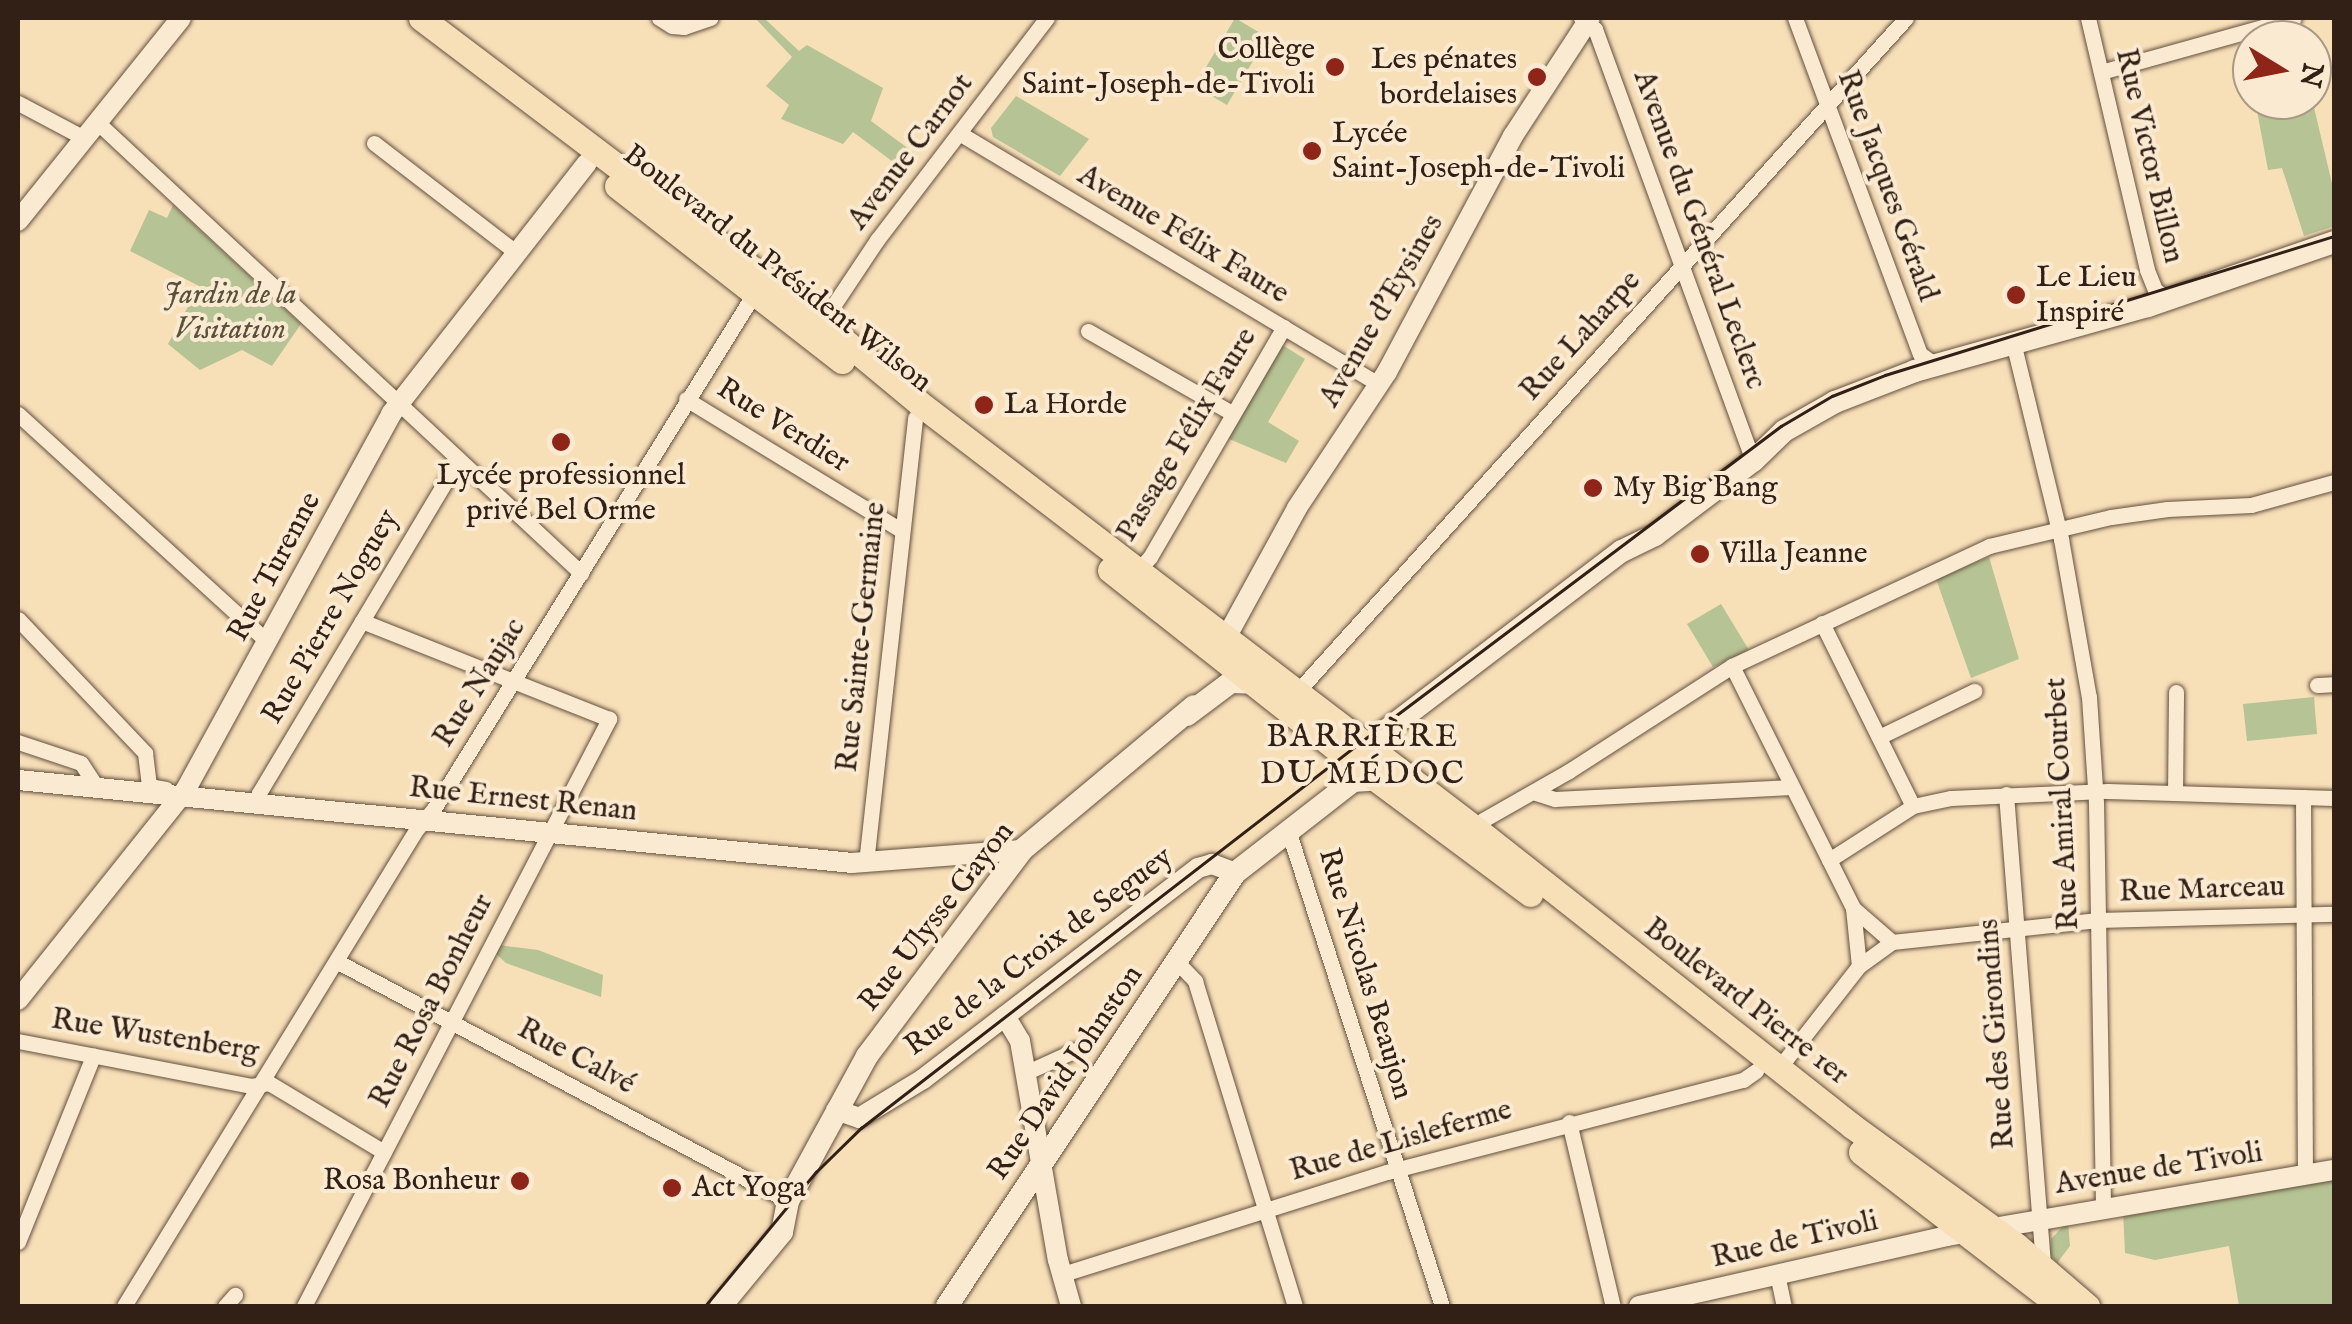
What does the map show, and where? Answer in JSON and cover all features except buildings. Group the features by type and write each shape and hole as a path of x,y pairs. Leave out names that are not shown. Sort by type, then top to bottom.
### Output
{"main road":[{"name":"Boulevard du Président Wilson","path":"400,18 755,292 818,331 919,404 1137,571 1225,648 1247,680 1361,766"},
{"name":"Boulevard du Président Wilson","path":"421,18 686,217 915,418 1103,564 1297,692 1361,766"},
{"path":"1235,873 1622,552 1665,527 1753,461 1784,431 1824,407 1936,366 2168,300 2334,242"},
{"name":"Rue Ulysse Gayon","path":"1187,715 1225,648"},
{"name":"Rue Ulysse Gayon","path":"788,1201 867,1056 1022,850 1187,715 1231,682 1247,680"},
{"name":"Boulevard Pierre 1er","path":"1361,766 1451,810 1477,841"},
{"name":"Boulevard Pierre 1er","path":"1361,766 1477,841 1989,1239 2043,1268 2087,1306"},
{"name":"Rue David Johnston","path":"947,1306 1235,873"},
{"name":"Boulevard Pierre 1er","path":"1767,1069 1964,1233 1989,1239 2049,1303"},
{"path":"721,1306 782,1232 788,1201"}],"street":[{"path":"18,221 181,18"},
{"path":"659,18 672,26 684,27 710,18"},
{"name":"Avenue Carnot","path":"818,331 959,133 1047,18"},
{"name":"Rue Jacques Gérald","path":"1795,18 1922,358 1936,366"},
{"name":"Rue Laharpe","path":"1297,692 1906,18"},
{"name":"Rue Victor Billon","path":"2088,18 2147,270 2155,290 2168,300"},
{"path":"2101,72 2294,18"},
{"name":"Avenue du Général Leclerc","path":"1586,19 1595,28 1753,461"},
{"name":"Avenue d'Eysines","path":"1225,648 1297,508 1378,384 1513,136 1586,19"},
{"path":"18,103 91,130 582,573"},
{"name":"Avenue Félix Faure","path":"959,133 1378,384"},
{"path":"374,143 518,254"},
{"path":"587,163 614,171 686,217"},
{"name":"Rue Turenne","path":"18,1000 183,794 399,404 587,163"},
{"name":"Rue Naujac","path":"124,1306 755,292"},
{"name":"Passage Félix Faure","path":"1137,571 1150,557 1284,327"},
{"path":"1088,331 1232,413"},
{"name":"Rue Amiral Courbet","path":"2014,346 2058,528 2089,697 2095,792 2104,1206"},
{"name":"Rue Verdier","path":"686,398 902,530"},
{"path":"18,414 267,641"},
{"name":"Rue Sainte-Germaine","path":"866,862 915,418"},
{"name":"Rue Pierre Noguey","path":"257,804 259,793 458,460"},
{"path":"1477,841 1532,792 1732,666 1989,546 2058,528 2166,509 2250,506 2334,482"},
{"path":"18,619 145,754 149,789"},
{"path":"362,621 514,680"},
{"path":"1822,623 1913,806"},
{"path":"1732,666 1853,908 1859,966"},
{"name":"Rue Rosa Bonheur","path":"304,1306 608,719 514,680"},
{"path":"2317,685 2334,684"},
{"path":"1879,737 1974,691"},
{"path":"2175,793 2176,692"},
{"path":"18,742 81,763 97,788"},
{"name":"Rue Ernest Renan","path":"18,780 149,789 257,804 866,862 1022,850"},
{"path":"1532,792 1555,799 1792,787"},
{"path":"1829,860 1913,806 1951,798 2095,792 2334,798"},
{"name":"Rue des Girondins","path":"2006,794 2043,1268"},
{"path":"2303,797 2305,1176"},
{"name":"Rue Nicolas Beaujon","path":"1288,830 1442,1306"},
{"name":"Rue de la Croix de Seguey","path":"836,1110 859,1118 923,1079 1198,868 1224,866 1235,873"},
{"path":"1767,1069 1859,966 1892,942 1853,908"},
{"name":"Rue Marceau","path":"1892,942 2098,920 2334,914"},
{"path":"1176,961 1194,981 1295,1306"},
{"name":"Rue Calvé","path":"338,962 788,1201"},
{"path":"1005,1016 1020,1042 1071,1306"},
{"name":"Rue Wustenberg","path":"18,1041 251,1086 264,1084 384,1152"},
{"path":"1025,1073 1076,1050"},
{"path":"18,1242 93,1056"},
{"name":"Rue de Lisleferme","path":"1063,1274 1397,1169 1744,1080 1767,1069"},
{"path":"1569,1122 1613,1306"},
{"name":"Avenue de Tivoli","path":"1989,1239 2039,1218 2334,1170"},
{"name":"Rue de Tivoli","path":"1639,1306 1679,1302 1777,1274 1964,1233"},
{"path":"1777,1274 1784,1306"}],"green space":[{"path":"755,18 764,18 799,51 807,45 883,88 871,121 917,155 904,170 853,132 843,144 781,119 789,105 766,86 792,57"},
{"path":"1235,18 1267,37 1227,105 1195,86"},
{"path":"1016,96 1089,139 1060,176 993,137 991,128"},
{"path":"2259,120 2317,120 2334,192 2334,226 2304,236 2282,168 2268,170"},
{"name":"Jardin de la Visitation","path":"173,205 301,324 272,366 242,350 200,370 168,344 199,286 130,251 149,210 167,218"},
{"path":"1279,343 1305,359 1268,422 1299,441 1286,463 1222,436"},
{"path":"1989,557 2019,659 1971,678 1936,579"},
{"path":"1721,604 1749,650 1713,667 1687,624"},
{"path":"2314,697 2317,734 2247,741 2243,704"},
{"path":"499,945 538,950 603,975 601,997 506,963 495,953"},
{"path":"2334,1177 2334,1306 2239,1306 2229,1246 2155,1260 2125,1253 2123,1211 2222,1200"},
{"path":"2068,1221 2070,1246 2057,1263 2050,1254 2051,1239"}],"tram line":[{"path":"705,1306 816,1172 861,1128 1362,741 1781,426 1832,396 1885,375 2334,236"}],"place":[{"name":"Collège Saint-Joseph-de-Tivoli","path":"1335,67"},
{"name":"Les pénates bordelaises","path":"1537,77"},
{"name":"Lycée Saint-Joseph-de-Tivoli","path":"1312,151"},
{"name":"Le Lieu Inspiré","path":"2016,295"},
{"name":"La Horde","path":"984,405"},
{"name":"Lycée professionnel privé Bel Orme","path":"561,442"},
{"name":"My Big Bang","path":"1593,488"},
{"name":"Villa Jeanne","path":"1700,554"},
{"name":"Rosa Bonheur","path":"520,1181"},
{"name":"Act Yoga","path":"672,1188"}],"district":[{"name":"BARRIÈRE DU MÉDOC","path":"1363,758"}]}
